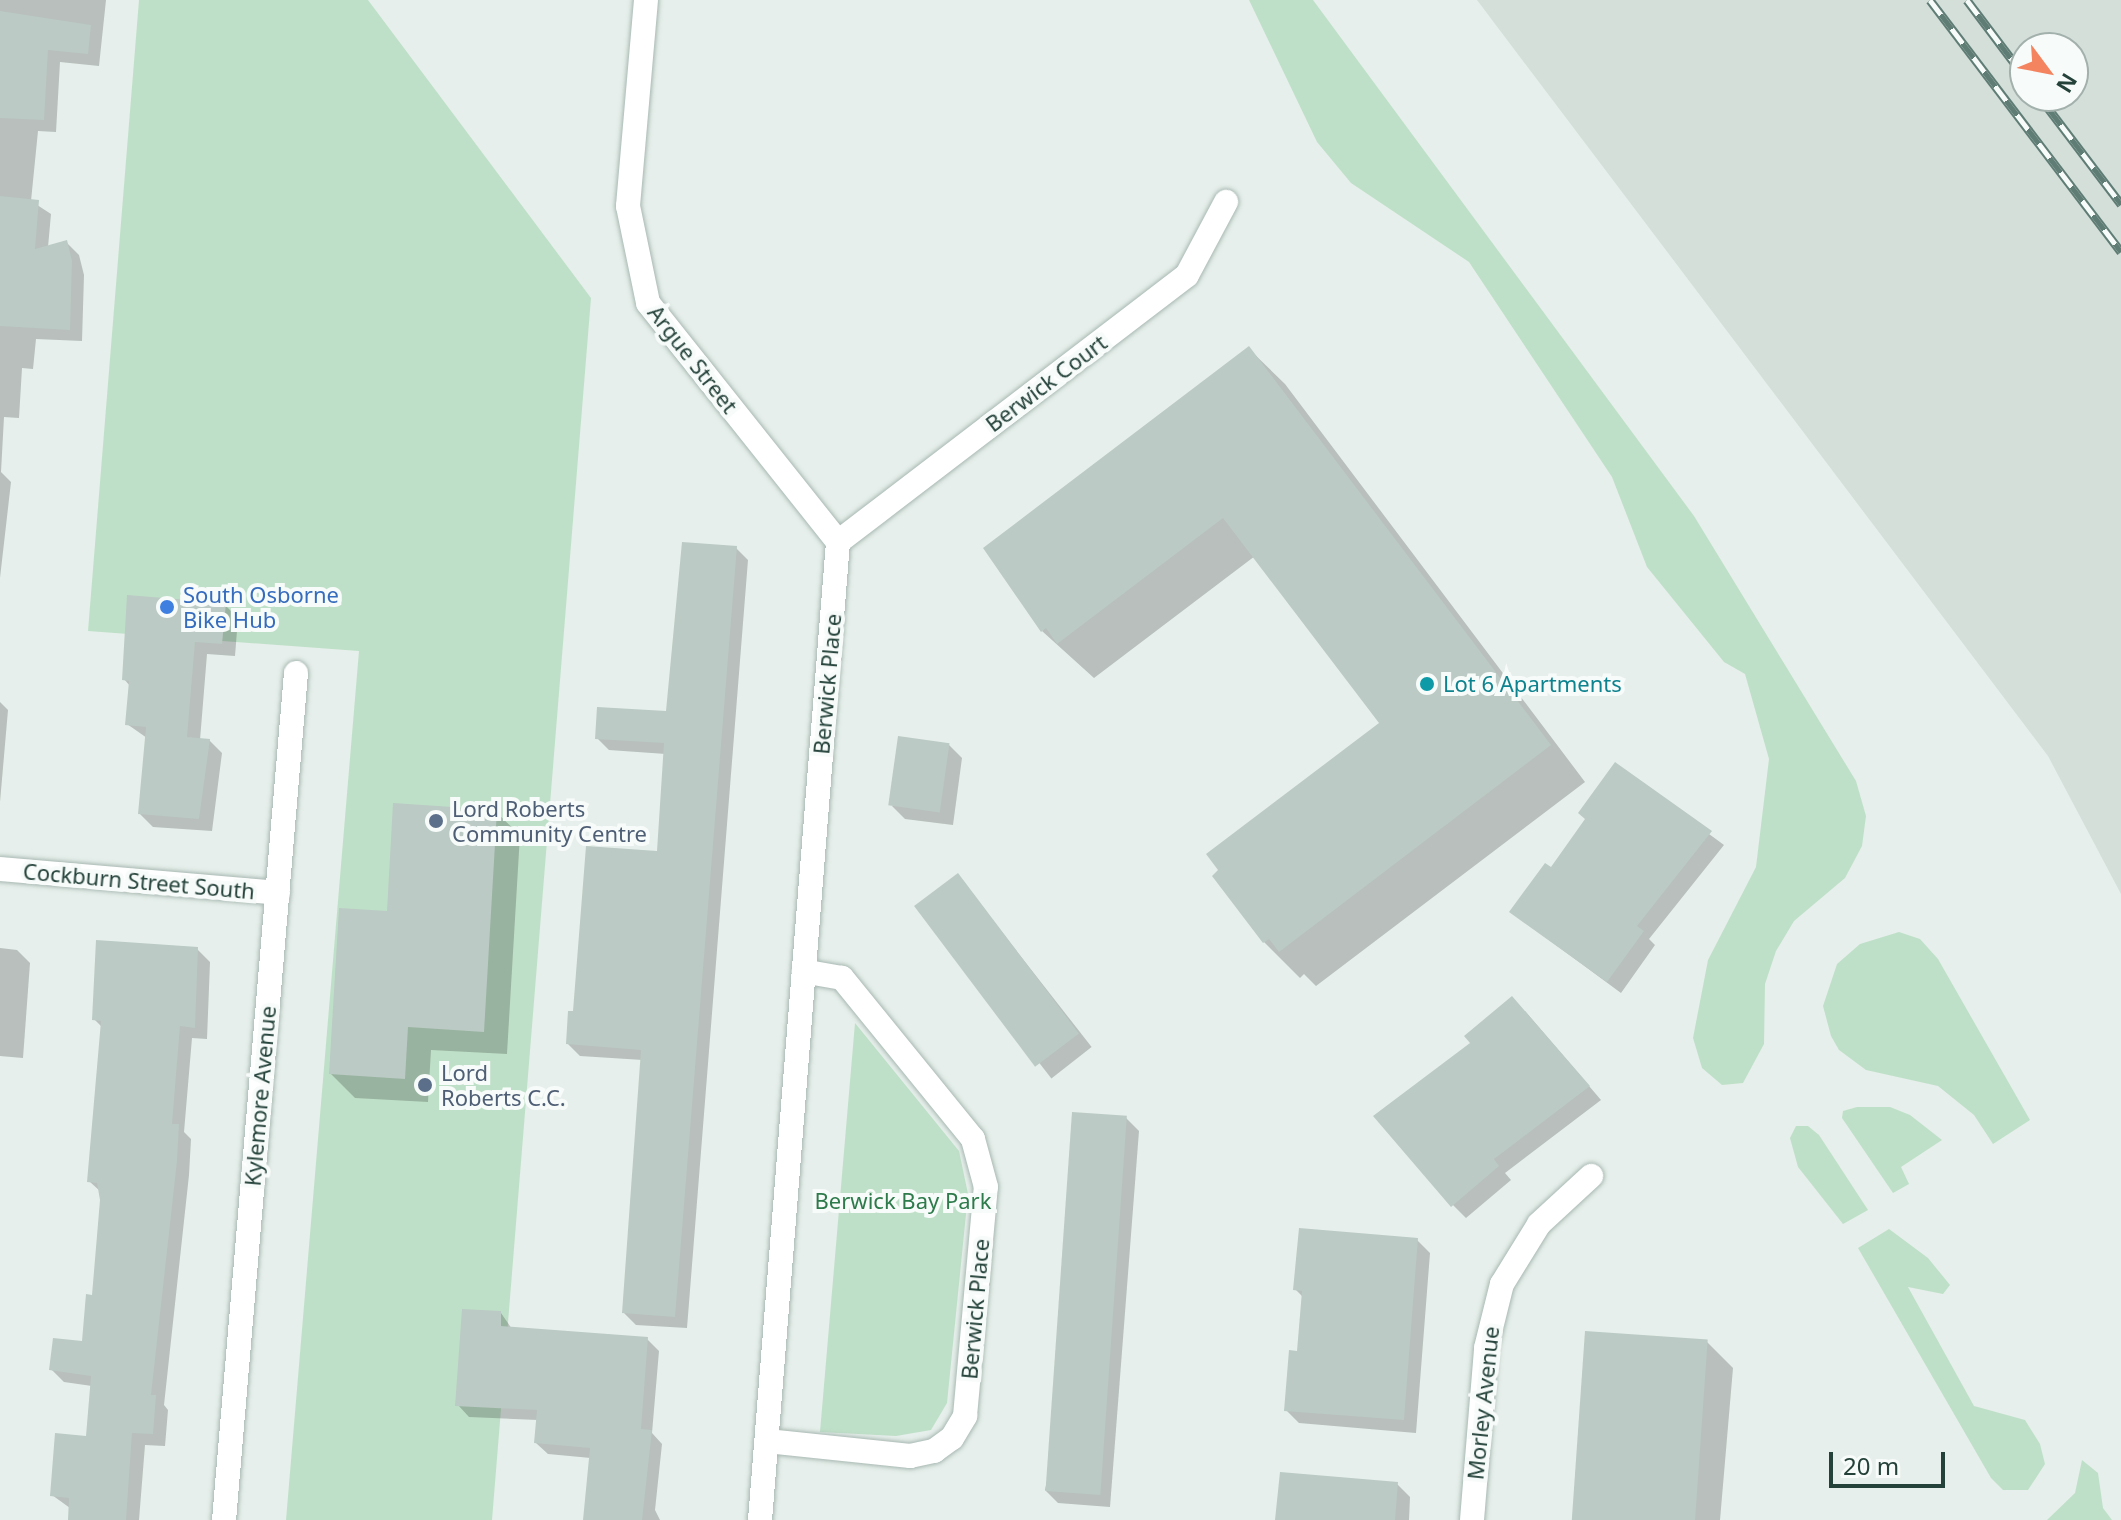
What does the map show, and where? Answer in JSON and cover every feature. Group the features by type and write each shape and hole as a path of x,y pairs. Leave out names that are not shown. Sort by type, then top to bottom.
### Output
{"street":[{"name":"Argue Street","path":"646,0 628,206 648,303 838,542"},
{"name":"Berwick Court","path":"838,542 1187,275 1226,202"},
{"name":"Berwick Place","path":"760,1520 838,542"},
{"name":"Kylemore Avenue","path":"224,1520 296,673"},
{"name":"Cockburn Street South","path":"0,869 278,893"},
{"name":"Berwick Place","path":"767,1441 910,1456 934,1451 952,1438 965,1416 986,1187 973,1139 842,978 804,971"},
{"name":"Morley Avenue","path":"1472,1520 1486,1348 1502,1284 1539,1224 1591,1176"}],"shaded area":[{"path":"1477,0 2121,0 2121,894 2048,756"}],"green space":[{"name":"Lord Roberts C.C.","path":"139,0 368,0 591,298 492,1520 286,1520 359,651 88,631"},
{"path":"1249,0 1313,0 1694,516 1856,781 1866,816 1862,846 1845,878 1794,921 1776,951 1765,984 1764,1044 1743,1083 1722,1085 1702,1068 1693,1038 1708,960 1756,867 1769,759 1745,674 1724,662 1647,567 1612,477 1469,262 1351,183 1317,142"},
{"path":"1899,932 1920,939 1938,959 2030,1120 1993,1144 1974,1115 1938,1086 1866,1070 1839,1050 1831,1036 1823,1006 1837,964 1860,944"},
{"name":"Berwick Bay Park","path":"855,1023 959,1151 968,1194 947,1403 931,1430 896,1436 820,1432"},
{"path":"1857,1107 1890,1107 1910,1115 1942,1140 1901,1167 1909,1184 1893,1193 1842,1118 1843,1111"},
{"path":"1796,1126 1808,1126 1819,1135 1868,1210 1843,1224 1798,1167 1790,1138"},
{"path":"1889,1229 1928,1258 1950,1285 1943,1294 1908,1287 1974,1406 2025,1420 2040,1444 2045,1464 2028,1490 2003,1490 1991,1478 1858,1248"},
{"path":"2082,1460 2098,1473 2103,1508 2112,1520 2047,1520 2075,1493"}],"building":[{"path":"0,11 91,25 88,54 48,50 44,120 0,118"},
{"path":"0,196 39,200 35,249 67,240 72,261 70,330 0,326"},
{"name":"Lot 6 Apartments","path":"1249,346 1551,745 1279,952 1269,939 1263,943 1212,876 1218,870 1206,854 1379,723 1223,518 1057,644 1046,628 1041,632 983,548"},
{"path":"682,542 737,546 675,1317 622,1313 641,1050 566,1044 568,1011 573,1011 586,846 657,851 664,743 595,739 597,707 666,711"},
{"path":"127,595 226,603 222,644 195,642 187,737 210,739 199,819 138,814 146,727 125,725 129,681 122,680"},
{"path":"898,736 949,743 940,813 888,805"},
{"path":"1615,762 1712,831 1637,926 1644,931 1607,982 1509,912 1545,863 1551,867 1585,819 1578,813"},
{"path":"393,803 497,810 484,1032 408,1027 405,1079 329,1074 339,908 387,911"},
{"path":"958,873 1079,1034 1035,1067 914,906"},
{"path":"96,940 198,947 195,1028 180,1026 172,1124 179,1124 177,1161 151,1395 156,1395 153,1434 132,1433 126,1520 68,1520 69,1498 50,1496 55,1433 86,1436 91,1376 49,1370 53,1338 82,1341 86,1294 92,1295 100,1200 97,1183 87,1182 101,1021 92,1020"},
{"path":"1512,996 1590,1086 1494,1159 1499,1166 1451,1207 1373,1116 1470,1043 1464,1036"},
{"path":"1072,1112 1127,1116 1100,1495 1045,1491"},
{"path":"1299,1228 1418,1238 1404,1420 1284,1411 1289,1350 1297,1351 1302,1291 1293,1290"},
{"path":"462,1309 501,1311 501,1326 648,1337 641,1429 652,1430 642,1520 583,1520 590,1448 534,1443 537,1410 455,1406"},
{"path":"1585,1331 1708,1340 1695,1520 1572,1520"},
{"path":"1280,1472 1398,1482 1395,1520 1275,1520"}],"railway":[{"path":"1930,0 2121,252"},
{"path":"1967,0 2009,56"},
{"path":"2051,112 2121,204"}],"place":[{"name":"South Osborne Bike Hub","path":"167,607"},
{"name":"Lot 6 Apartments","path":"1427,684"},
{"name":"Lord Roberts Community Centre","path":"436,821"},
{"name":"Lord Roberts C.C.","path":"425,1085"}]}
